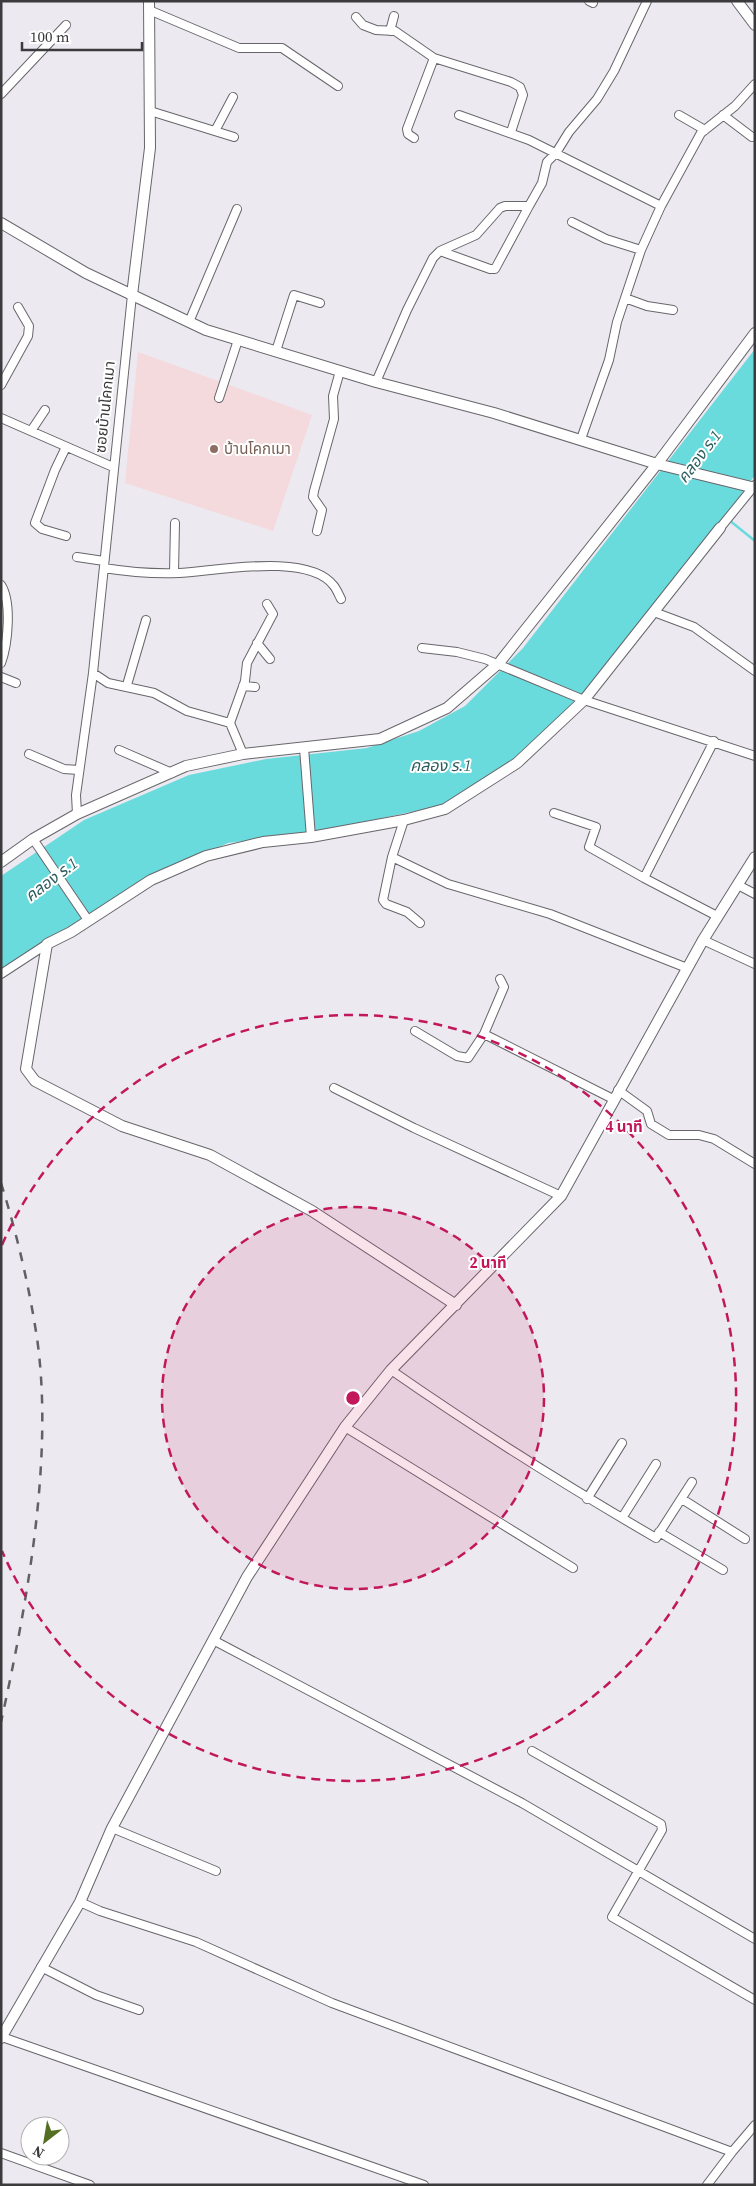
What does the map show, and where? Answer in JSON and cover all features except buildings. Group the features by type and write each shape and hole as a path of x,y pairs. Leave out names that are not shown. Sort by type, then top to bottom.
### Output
{"street":[{"path":"440,251 490,269 495,269 542,183 548,162 569,132 597,99 614,70 647,1"},
{"path":"750,1 740,5 755,25"},
{"path":"149,6 240,48 282,48 338,86"},
{"name":"ซอยบ้านโคกเมา","path":"78,814 76,795 93,673 113,468 150,148 149,6"},
{"path":"390,31 394,16"},
{"path":"356,17 363,25 395,31 434,58 511,82 520,87 523,95 511,132"},
{"path":"1,94 66,25"},
{"path":"414,138 408,134 407,129 434,58"},
{"path":"581,439 608,360 616,322 641,250 660,206 705,130 755,84"},
{"path":"215,131 233,97"},
{"path":"150,111 234,137"},
{"path":"460,115 511,132 660,206"},
{"path":"679,115 705,130"},
{"path":"723,115 752,137"},
{"path":"376,382 426,271 440,251 476,235 500,208 505,206 529,206"},
{"path":"189,322 238,209"},
{"path":"572,222 606,239 641,250"},
{"path":"1,223 86,274 189,322 238,340 376,382 427,393 657,464 754,487 584,700 517,764 445,809 404,820 311,837 263,842 206,856 151,880 85,917 1,974"},
{"path":"276,351 294,296 320,303"},
{"path":"625,298 647,306 673,310"},
{"path":"1,386 28,336 29,326 18,306"},
{"path":"1,862 35,843 78,814 186,766 242,754 380,739 447,708 499,663 657,464 755,333"},
{"path":"219,398 238,340"},
{"path":"317,531 322,510 314,496 314,491 334,419 333,396 340,370"},
{"path":"31,431 45,410"},
{"path":"1,418 113,468"},
{"path":"66,447 35,523 42,529 66,536"},
{"path":"174,573 175,523"},
{"path":"77,557 134,573 174,573 255,566 294,567 317,574 334,585 341,599"},
{"path":"1,585 5,591 7,618 5,652 1,663"},
{"path":"242,754 230,723 243,686 248,663 273,614 267,604"},
{"path":"1,605 7,618"},
{"path":"654,612 694,627 755,671"},
{"path":"127,686 146,620"},
{"path":"257,643 270,659"},
{"path":"422,648 457,652 499,663 584,700 755,756"},
{"path":"93,673 108,683 154,693 187,710 230,723"},
{"path":"1,677 16,683"},
{"path":"243,686 255,687"},
{"path":"644,878 714,742"},
{"path":"304,748 311,837"},
{"path":"119,750 172,773"},
{"path":"29,754 64,768 79,770"},
{"path":"554,813 596,827 589,847 717,916"},
{"path":"404,820 392,857 383,900 416,918 420,923"},
{"path":"35,843 85,917"},
{"path":"424,2185 1,2037 80,1902 112,1828 247,1577 345,1427 391,1370 561,1196 687,968 755,856"},
{"path":"392,857 448,884 550,914 687,968"},
{"path":"738,885 755,894"},
{"path":"703,940 755,964"},
{"path":"46,944 26,1069 35,1081 122,1126 210,1155 312,1211 456,1305"},
{"path":"415,1031 464,1059 468,1058 484,1034 504,986 500,979"},
{"path":"484,1034 647,1111 652,1124 669,1135 699,1135 714,1139 755,1164"},
{"path":"334,1088 414,1128 561,1196"},
{"path":"391,1370 483,1434 587,1499 656,1538 692,1482"},
{"path":"345,1427 573,1568"},
{"path":"587,1499 622,1443"},
{"path":"622,1518 656,1464"},
{"path":"682,1499 745,1540"},
{"path":"659,1532 723,1570"},
{"path":"212,1640 522,1803 755,1939"},
{"path":"532,1750 661,1824 662,1830 612,1916 755,2000"},
{"path":"112,1828 216,1872"},
{"path":"80,1902 100,1912 196,1942 332,2003 732,2152"},
{"path":"41,1967 96,1994 139,2010"},
{"path":"707,2185 755,2125"},
{"path":"1,2153 90,2185"}],"shaded area":[{"name":"บ้านโคกเมา","path":"138,352 312,415 273,531 125,483"}],"water":[{"name":"คลอง ร.1","path":"755,349 755,475 725,517 585,693 514,762 444,805 316,832 228,843 141,882 1,976 1,876 84,820 189,775 266,759 367,748 419,731 465,706 523,648"}],"waterway":[{"path":"729,520 755,541"}],"railway":[{"path":"1,1183 17,1241 34,1319 41,1384 42,1432 35,1531 20,1629 1,1722"}],"place":[{"name":"บ้านโคกเมา","path":"214,449"}]}
